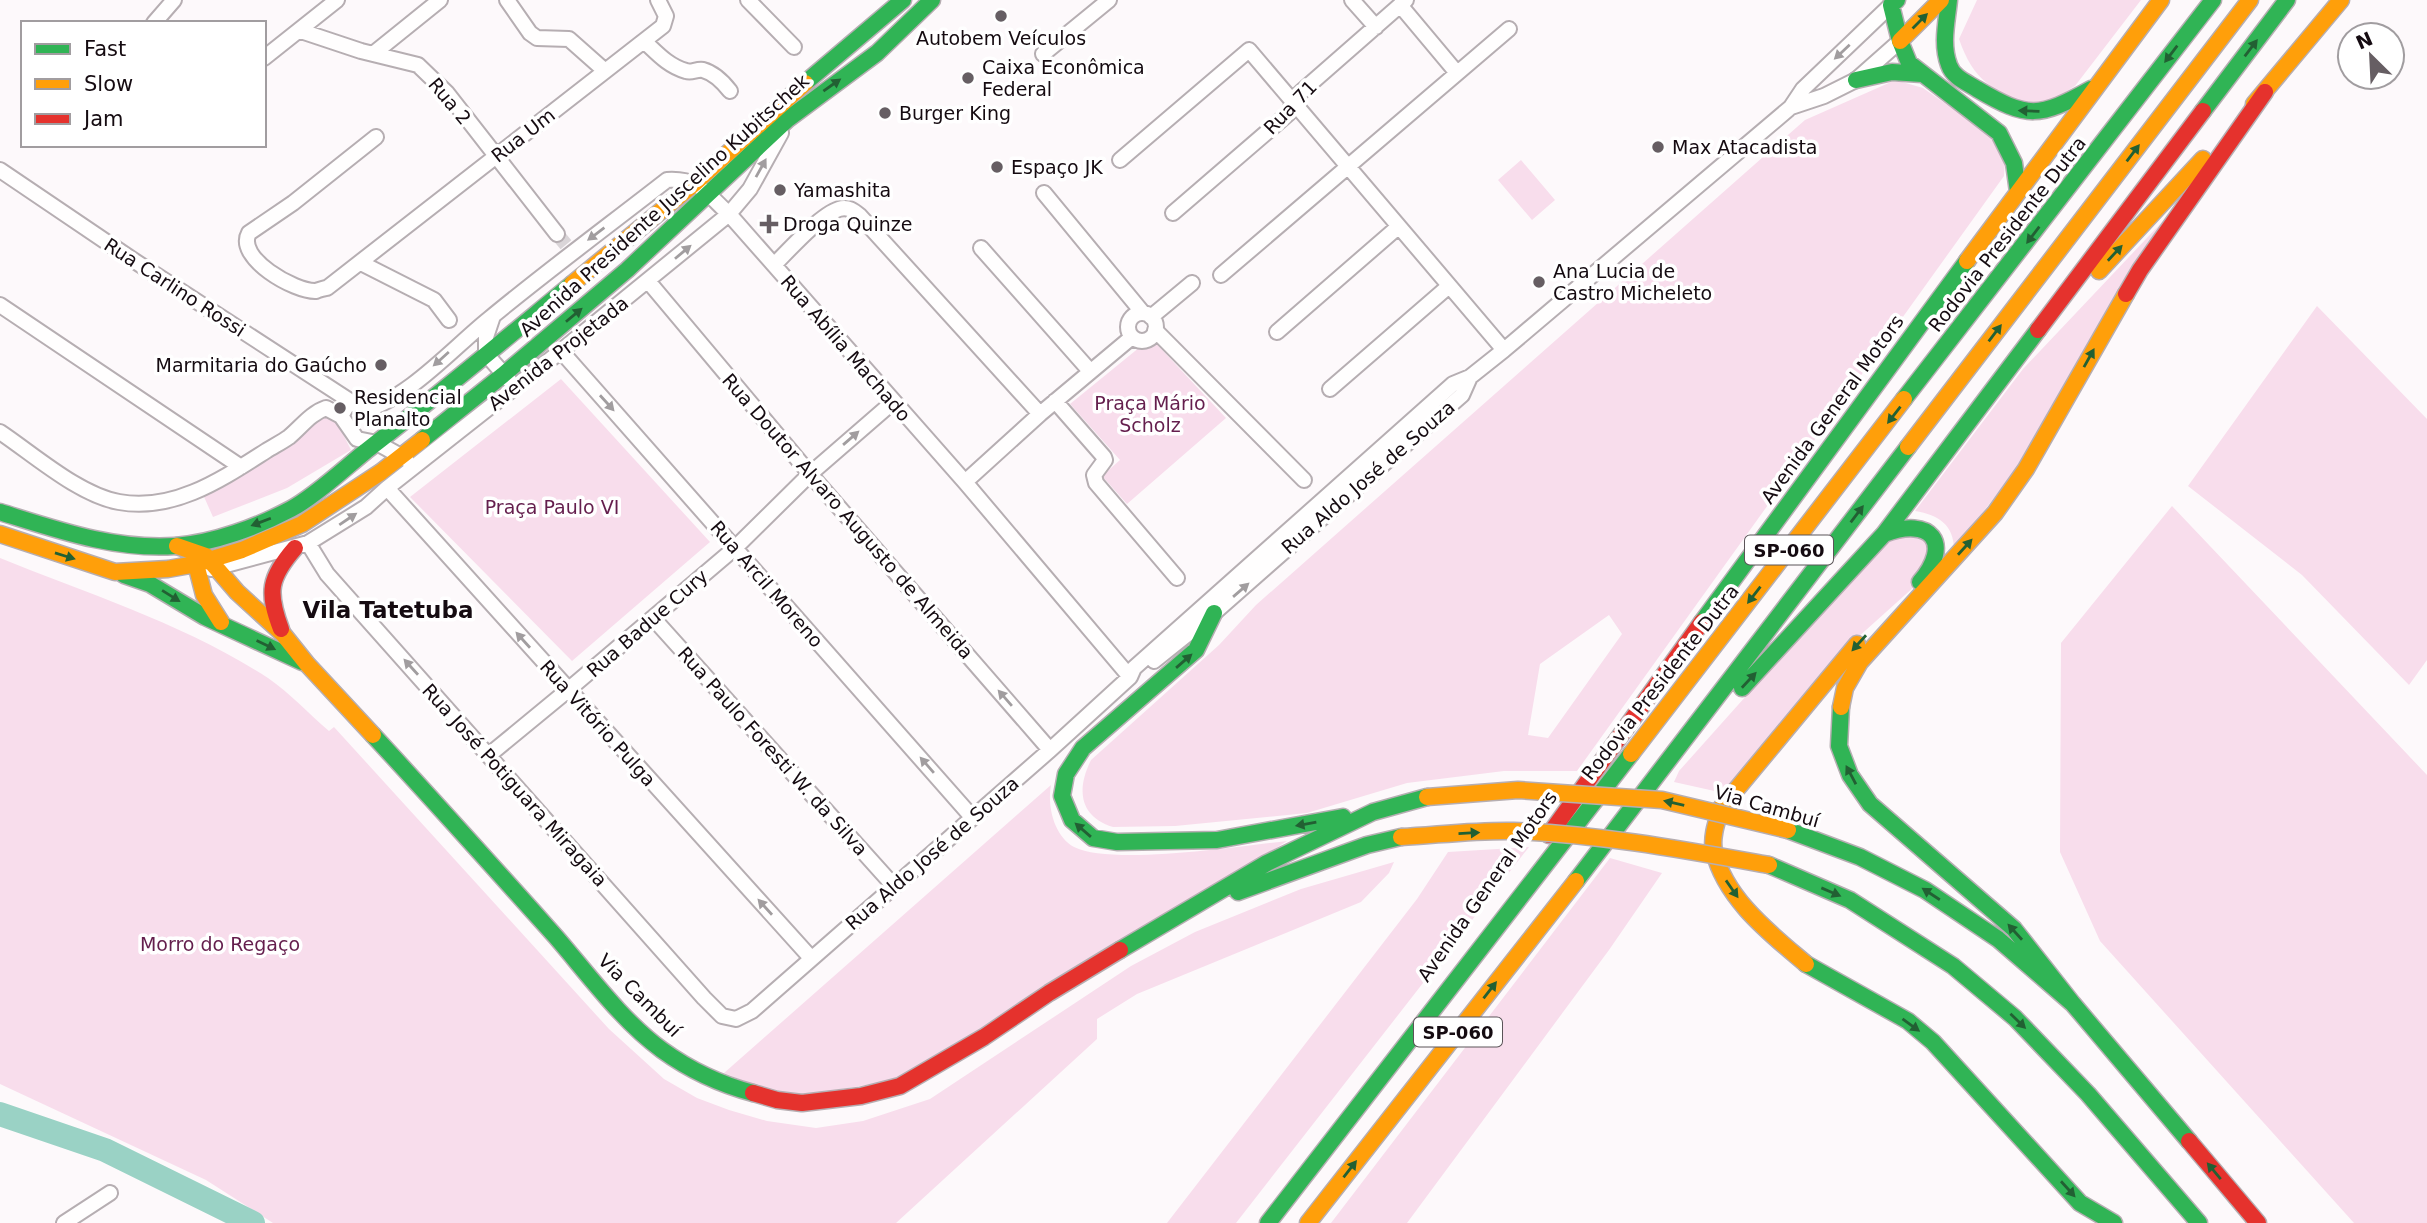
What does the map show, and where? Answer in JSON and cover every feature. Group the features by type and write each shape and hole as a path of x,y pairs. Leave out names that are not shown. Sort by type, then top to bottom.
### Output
{"main road":[{"name":"Avenida Presidente Juscelino Kubitschek","path":"0,512 95,541 130,546 177,545 215,538 293,508 377,443 695,183 784,101 903,0"},
{"name":"Avenida Presidente Juscelino Kubitschek","path":"0,534 115,572 168,569 204,563 302,524 358,488 503,375 627,270 788,119 813,98 869,60 907,28 932,0"},
{"path":"1900,41 1941,0"},
{"path":"1949,0 1944,51 1952,73 2008,108 2029,113 2055,109 2092,89"},
{"name":"Avenida General Motors","path":"1364,1099 1645,698 2092,89 2161,0"},
{"name":"Rodovia Presidente Dutra","path":"1268,1223 2213,0"},
{"name":"SP-060","path":"1308,1223 1607,841 2250,0"},
{"path":"1607,841 1703,730 1884,534 2287,0"},
{"path":"2002,375 2265,92 2341,0"},
{"path":"1894,3 1900,41 1909,63 1999,134 2014,163 2018,192"},
{"path":"1856,80 1892,72 1922,74"},
{"path":"2073,1004 2014,929 1870,804 1850,775 1839,746 1839,715 1844,688 1860,662 1995,513 2026,469 2126,292 2265,92"},
{"path":"1884,534 1907,526 1921,528 1932,535 1937,547 1925,577 1862,638 1721,808 1715,828 1714,850 1728,884 1758,922 1810,968 1908,1021 1933,1042 2080,1203 2114,1223"},
{"path":"177,545 204,563 215,538"},
{"path":"283,634 271,605 270,586 275,572 301,545"},
{"name":"Via Cambuí","path":"204,563 283,634 307,664 458,827 628,1019 660,1049 719,1084 753,1094 802,1103 861,1096 900,1086 984,1037 1112,954 1267,863 1373,812 1427,797 1518,790 1662,800 1788,830 1860,858 1925,890 1998,939 2073,1004 2259,1223"},
{"name":"Via Cambuí","path":"204,563 205,600 225,626 307,664"},
{"path":"115,572 150,584 225,626"},
{"path":"1214,613 1196,650 1083,748 1066,774 1062,796 1072,820 1093,838 1117,842 1217,840 1373,812"},
{"name":"Via Cambuí","path":"1184,913 1367,845 1401,837 1510,831 1588,836 1650,843 1769,865 1850,900 1888,923 1953,967 2015,1018 2088,1094 2199,1223"}],"street":[{"path":"156,21 174,0"},
{"path":"266,56 337,0"},
{"path":"373,54 440,0"},
{"path":"507,0 530,33 537,38 569,39 604,70"},
{"name":"Rua Um","path":"376,137 293,203 249,233 248,251 262,266 289,284 317,291 327,288 663,26 666,16 658,0"},
{"path":"748,0 794,47"},
{"path":"1043,54 1110,0"},
{"path":"1352,0 1376,27"},
{"path":"1403,3 1457,73"},
{"name":"Rua 71","path":"1173,213 1289,113 1293,101 1301,92 1403,3"},
{"name":"Rua Aldo José de Souza","path":"1130,677 1134,668 1453,384 1470,377 1504,351 1791,107 1803,89 1894,3"},
{"path":"1221,275 1509,29"},
{"name":"Rua 2","path":"300,31 418,65 447,93 494,157 557,234"},
{"path":"644,41 668,63 685,71 703,70 717,78 730,91"},
{"name":"Rua Aldo José de Souza","path":"1791,107 1825,96 1856,80 1900,41"},
{"path":"1121,160 1249,50 1504,351"},
{"name":"Avenida Projetada","path":"204,563 301,545 366,507 729,214 750,190 788,119"},
{"name":"Rua Carlino Rossi","path":"0,170 132,260 350,401"},
{"path":"341,416 350,401 364,410 380,406 414,383 570,249 667,180 683,179 695,183"},
{"name":"Rua Abília Machado","path":"695,183 729,214 774,265 965,482 1130,677"},
{"path":"1044,193 1150,320 1304,480"},
{"path":"774,265 807,232 836,211 849,208 860,216 1040,414"},
{"path":"1277,332 1398,227"},
{"path":"981,248 1090,371"},
{"path":"361,262 434,300 449,320"},
{"name":"Rua Doutor Alvaro Augusto de Almeida","path":"648,281 810,474 1050,750"},
{"path":"1150,320 1133,316 1128,324 1132,337 1146,341 1150,320 1192,283"},
{"path":"1330,389 1450,286"},
{"path":"0,305 241,467"},
{"path":"494,315 486,337 486,354 516,387"},
{"path":"965,482 1040,414 1132,337"},
{"name":"Rua Arcil Moreno","path":"561,352 972,817"},
{"name":"Rua Aldo José de Souza","path":"729,1020 744,1017 752,1011 1130,677 1140,673 1214,613 1462,395 1470,377"},
{"path":"1055,401 1104,457 1105,460 1094,475 1096,483 1177,578"},
{"name":"Rua Badue Cury","path":"489,755 735,548 810,474 893,402"},
{"path":"0,432 69,479 118,502 151,503 185,495 222,479 288,437 318,410 326,408 341,416 358,439 377,443 416,464"},
{"name":"Rua Vitório Pulga","path":"387,488 811,958"},
{"name":"Rua José Potiguara Miragaia","path":"301,545 704,998 729,1020"},
{"name":"Rua Paulo Foresti W. da Silva","path":"653,618 893,885"},
{"path":"64,1223 110,1193"}],"green space":[{"path":"1977,0 2141,0 2075,86 2053,100 2032,108 1986,82 1978,75 1965,54 1959,39"},
{"path":"1891,82 1902,82 1923,88 1988,133 2005,161 2004,176 1577,771 1504,771 1407,783 1307,813 1175,826 1113,827 1093,816 1087,808 1083,791 1086,770 1091,760 1219,645 1256,605 1805,120","holes":["1609,615 1622,634 1548,738 1528,735 1540,664"]},
{"path":"1521,160 1555,200 1532,220 1498,180"},
{"path":"2163,221 2050,425 1954,550 1951,534 1944,523 1931,515 1915,511 2023,369"},
{"path":"2317,306 2427,419 2427,660 2409,685 2302,575 2188,486"},
{"name":"Praça Mário Scholz","path":"1151,338 1226,418 1127,504 1102,476 1120,460 1070,404"},
{"name":"Praça Paulo VI","path":"561,379 710,542 572,661 410,497"},
{"path":"318,410 337,422 351,450 287,488 213,517 201,490"},
{"path":"2172,506 2427,775 2427,1223 2354,1223 2100,941 2060,852 2061,643"},
{"path":"1884,534 1932,535 1925,577 1856,639 1728,794 1674,782 1679,771 1796,640"},
{"name":"Morro do Regaço","path":"0,558 171,626 268,678 329,731 334,727 609,1029 664,1079 697,1098 767,1121 816,1128 863,1121 930,1099 1131,966 1195,932 1301,889 1394,862 1389,873 1361,902 1137,994 1097,1019 1097,1039 896,1223 273,1223 206,1180 0,1084"},
{"path":"1051,785 1051,811 1061,836 1074,847 1092,852 1146,855 1287,841 1172,915 899,1080 803,1095 764,1089 724,1073"},
{"path":"1529,847 1236,1223 1167,1223 1417,899 1448,852"},
{"path":"1610,858 1662,873 1609,950 1407,1223 1331,1223"}],"waterway":[{"path":"0,1114 105,1150 253,1223"}],"tunnel":[{"path":"557,234 567,246"}],"traffic: fast":[{"path":"805,83 903,0"},
{"path":"422,440 627,270 788,119 877,53 932,0"},
{"path":"1897,0 1891,5 1909,63 1999,133 2014,163 2018,192"},
{"path":"1949,0 1945,49 1949,65 1964,81 2009,106 2034,111 2046,110 2091,89"},
{"path":"1904,399 2213,0"},
{"path":"2203,111 2287,0"},
{"path":"1856,80 1892,72 1922,74"},
{"path":"1702,622 1967,261"},
{"path":"0,512 86,537 130,545 175,546 220,538 250,528 291,509 319,490 572,284"},
{"path":"1742,688 1884,534 2038,330"},
{"path":"1576,881 1908,447"},
{"path":"1884,534 1914,528 1925,531 1932,537 1936,545 1935,556 1920,582"},
{"path":"124,575 150,584 205,617 302,662"},
{"path":"1214,613 1196,650 1083,748 1066,774 1062,796 1072,820 1093,838 1117,842 1217,840 1343,817"},
{"path":"1841,707 1839,746 1850,775 1870,804 2014,929 2073,1004"},
{"path":"373,735 633,1025 662,1050 684,1064 717,1081 753,1093"},
{"path":"1268,1223 1631,754"},
{"path":"1120,950 1267,863 1373,812 1427,797"},
{"path":"1788,830 1860,857 1925,890 1998,939 2073,1004 2189,1141"},
{"path":"1238,892 1367,845 1401,837"},
{"path":"1769,865 1850,900 1953,966 2015,1018 2088,1094 2199,1223"},
{"path":"1806,964 1908,1021 1933,1042 2080,1203 2114,1223"}],"traffic: slow":[{"path":"1900,41 1941,0"},
{"path":"1967,261 2161,0"},
{"path":"1908,447 2250,0"},
{"path":"2254,104 2341,0"},
{"path":"572,284 695,183 805,83"},
{"path":"2099,271 2203,159"},
{"path":"1841,707 1845,688 1860,662 1995,513 2026,469 2126,294"},
{"path":"1631,754 1904,399"},
{"path":"0,534 115,572 168,569 196,564 242,550 302,524 381,472 422,440"},
{"path":"177,546 206,556 237,592 283,634 373,735"},
{"path":"196,564 204,595 221,622"},
{"path":"1806,964 1764,928 1728,885 1714,851 1714,835 1721,808 1857,644"},
{"path":"1427,797 1518,790 1662,800 1788,830"},
{"path":"1401,837 1486,831 1578,835 1769,865"},
{"path":"1308,1223 1576,881"}],"traffic: jam":[{"path":"2126,294 2265,92"},
{"path":"2038,330 2203,111"},
{"path":"281,629 272,595 273,586 280,568 295,548"},
{"path":"1549,835 1702,622"},
{"path":"753,1093 802,1103 861,1096 900,1086 984,1037 1120,950"},
{"path":"2189,1141 2258,1223"}],"place":[{"name":"Autobem Veículos","path":"1001,16"},
{"name":"Caixa Econômica Federal","path":"968,78"},
{"name":"Burger King","path":"885,113"},
{"name":"Max Atacadista","path":"1658,147"},
{"name":"Espaço JK","path":"997,167"},
{"name":"Yamashita","path":"780,190"},
{"name":"Droga Quinze","path":"769,224"},
{"name":"Ana Lucia de Castro Micheleto","path":"1539,282"},
{"name":"Marmitaria do Gaúcho","path":"381,365"},
{"name":"Residencial Planalto","path":"340,408"}],"district":[{"name":"Vila Tatetuba","path":"388,610"}]}
